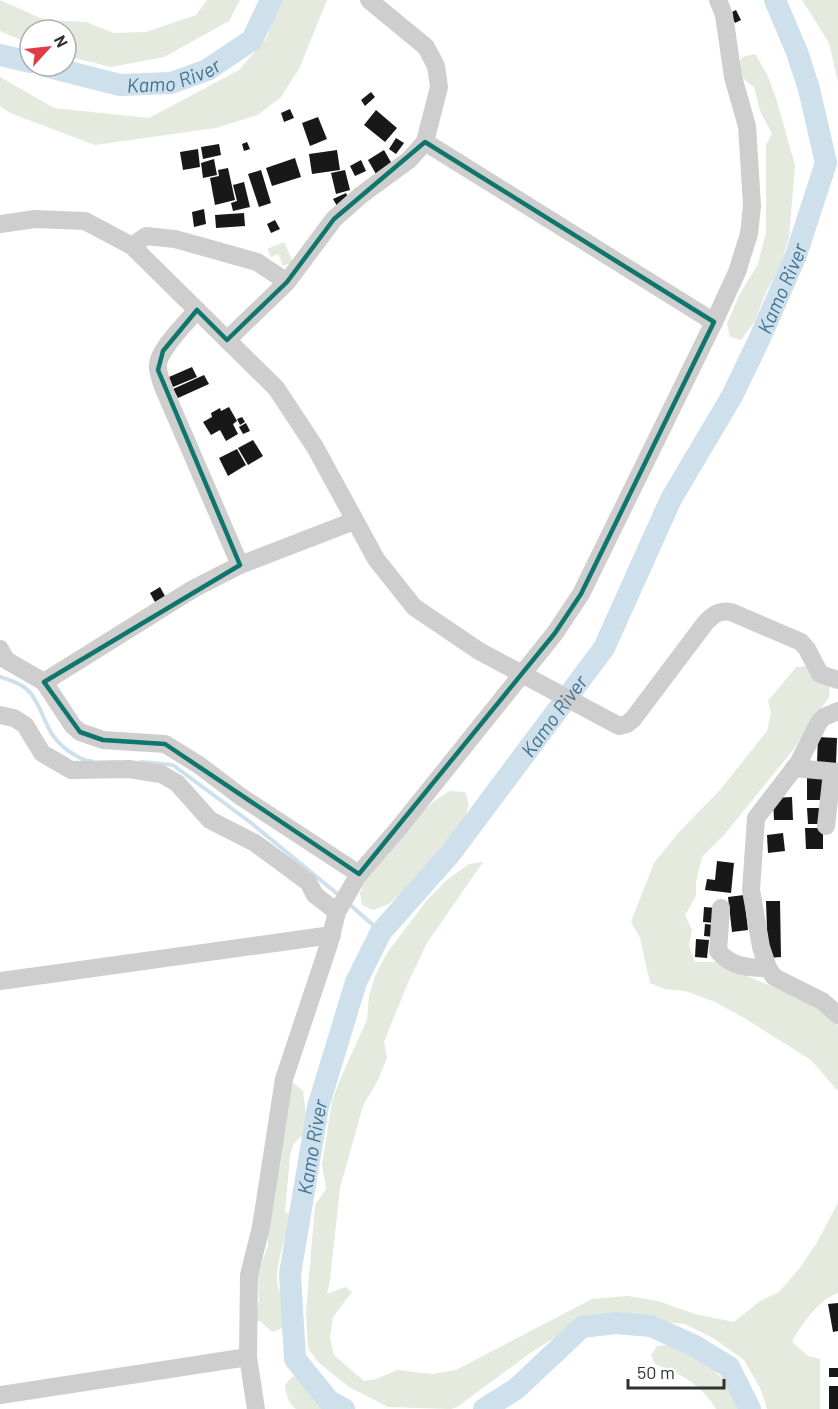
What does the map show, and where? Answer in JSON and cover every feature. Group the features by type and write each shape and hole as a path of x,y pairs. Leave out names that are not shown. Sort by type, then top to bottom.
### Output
{"street":[{"path":"227,340 287,282 334,219 361,195 409,160 425,142 439,87 436,66 426,47 369,0"},
{"path":"256,1409 248,1357 249,1275 261,1227 284,1079 347,895 555,633 581,594 737,272 746,244 752,206 747,126 733,77 724,15 718,0"},
{"path":"425,142 714,322"},
{"path":"0,224 35,219 86,221 132,246 276,388 315,447 376,559 414,607 479,651 619,726 633,719 705,622 713,615 723,611 731,612 801,642 820,674 838,680"},
{"path":"132,246 146,236 175,239 257,262 287,282"},
{"path":"197,310 163,351 158,361 158,370 163,387 240,564"},
{"path":"44,682 193,589 240,564 354,521"},
{"path":"0,649 6,660 44,682 73,726 80,732 103,740 165,744 199,765 240,796 347,895"},
{"path":"838,711 824,717 819,723 794,768 756,818 751,890 761,947 768,968 774,977 822,1001 838,1015"},
{"path":"0,715 14,718 25,724 42,753 71,770 129,769 160,774 177,783 210,820 255,843 308,882 315,895 347,895"},
{"path":"794,768 835,772 826,826"},
{"path":"721,908 718,951 724,958 741,967 768,968"},
{"path":"0,981 332,935"},
{"path":"0,1395 248,1357"}],"highlighted area":[{"path":"425,142 714,322 581,594 555,633 359,874 165,744 103,740 80,732 44,682 240,565 158,370 163,351 197,310 227,340 287,282 334,219"}],"shaded area":[{"path":"0,0 40,18 18,18 18,39 0,31"},
{"path":"207,0 240,0 229,21 164,57 111,67 78,59 78,22 86,22 114,33 146,32 196,15"},
{"path":"277,0 327,0 299,69 281,97 258,115 216,128 95,145 10,113 0,106 0,77 54,108 149,118 239,70 267,38"},
{"path":"802,0 838,0 838,82 829,43"},
{"path":"755,54 767,74 776,98 795,165 789,238 779,269 766,292 755,321 741,340 730,337 727,323 740,294 758,264 766,232 766,145 772,134 760,111 754,87 740,76 739,64 742,57"},
{"path":"284,242 293,262 283,266 278,254 271,257 267,249"},
{"path":"808,666 830,683 829,697 793,750 724,835 702,857 696,882 696,896 685,915 692,930 689,946 695,962 726,962 749,977 806,1000 838,1025 838,1091 811,1060 744,1018 715,1002 685,991 665,989 650,983 640,938 631,922 654,863 679,832 720,790 767,731 771,713 768,701 796,667"},
{"path":"450,791 465,792 469,804 463,824 447,846 408,888 389,904 373,910 362,905 360,893 369,873 421,814 434,801"},
{"path":"483,862 427,943 384,1042 387,1058 363,1106 340,1188 327,1294 345,1287 352,1292 333,1317 330,1338 334,1355 364,1381 376,1379 397,1370 433,1374 456,1370 592,1299 627,1296 658,1301 695,1314 734,1322 760,1301 779,1292 816,1244 838,1203 838,1293 818,1306 792,1342 808,1356 820,1359 820,1409 767,1409 761,1390 744,1360 713,1338 685,1324 596,1320 566,1331 533,1351 457,1407 451,1409 388,1407 349,1387 318,1362 308,1348 306,1312 315,1205 326,1189 322,1164 332,1101 367,1020 369,996 375,976 387,953 427,900 447,880 469,864"},
{"path":"294,1083 303,1091 307,1124 304,1133 293,1145 290,1156 285,1212 292,1215 277,1273 278,1285 288,1316 283,1327 272,1332 260,1321 253,1321 259,1301 258,1272 268,1246 267,1230 289,1086"},
{"path":"674,1344 714,1370 741,1409 716,1409 704,1393 690,1381 655,1364 651,1355 657,1346"},
{"path":"302,1375 336,1409 296,1409 293,1406 288,1398 285,1385 292,1377"}],"building":[{"path":"736,10 741,20 735,23 730,13"},
{"path":"371,92 375,97 365,106 361,100"},
{"path":"290,109 294,118 284,122 281,113"},
{"path":"376,110 397,128 385,142 364,125"},
{"path":"318,117 327,139 310,146 302,123"},
{"path":"396,138 404,143 396,154 389,149"},
{"path":"247,142 250,149 244,151 242,144"},
{"path":"219,144 221,155 203,159 201,147"},
{"path":"198,149 200,167 183,170 180,152"},
{"path":"337,150 340,170 312,174 309,154"},
{"path":"384,150 392,164 376,174 368,160"},
{"path":"295,158 301,177 272,186 266,168"},
{"path":"214,159 217,175 203,178 201,163"},
{"path":"361,160 366,171 355,176 350,166"},
{"path":"228,168 235,200 215,205 210,178 219,176 218,170"},
{"path":"261,170 271,203 259,207 248,174"},
{"path":"345,170 350,190 336,194 331,173"},
{"path":"244,182 250,207 233,211 231,203 237,201 233,185"},
{"path":"346,193 349,200 337,206 333,199"},
{"path":"204,209 206,224 194,227 192,212"},
{"path":"244,213 245,226 216,228 215,215"},
{"path":"275,220 280,229 271,233 267,224"},
{"path":"192,367 197,377 173,387 169,377"},
{"path":"204,375 209,384 178,398 173,389"},
{"path":"229,407 237,421 233,424 238,434 226,441 220,430 211,435 203,422 212,417 211,413 220,408 221,411"},
{"path":"242,417 245,422 240,425 237,419"},
{"path":"246,423 250,431 243,434 239,427"},
{"path":"253,440 263,456 248,465 238,448"},
{"path":"237,449 246,465 228,476 219,458"},
{"path":"160,587 165,596 155,602 150,593"},
{"path":"818,737 837,738 836,764 817,763"},
{"path":"807,778 824,778 824,800 807,800"},
{"path":"792,797 793,820 774,820 773,798"},
{"path":"807,808 820,808 820,824 808,824"},
{"path":"805,828 823,828 823,849 806,849"},
{"path":"783,833 785,851 768,853 767,835"},
{"path":"717,861 734,863 731,893 705,890 707,879 715,880"},
{"path":"744,895 748,930 732,932 728,897"},
{"path":"766,901 780,901 781,957 768,958"},
{"path":"704,907 717,908 715,923 703,922"},
{"path":"705,924 715,925 714,937 704,936"},
{"path":"696,939 709,940 707,958 695,957"},
{"path":"838,1303 838,1331 833,1332 828,1304"},
{"path":"829,1368 838,1368 838,1377 829,1377"},
{"path":"829,1386 838,1386 838,1409 829,1409"}],"waterway":[{"name":"Kamo River","path":"78,74 120,85 171,83 207,70 252,40 271,0"},
{"name":"Kamo River","path":"344,1409 329,1401 295,1359 290,1274 318,1107 356,982 381,932 450,854 604,648 671,499 732,396 796,255 826,163 809,89 797,52 775,0"},
{"name":"Kamo River","path":"0,55 18,59"},
{"path":"0,677 26,688 37,703 51,732 62,746 77,757 91,761"},
{"path":"141,762 173,765 250,822 340,896"},
{"path":"348,903 381,932"},
{"name":"Kamo River","path":"484,1409 516,1389 582,1327 615,1323 651,1326 693,1345 729,1367 750,1409"}]}
